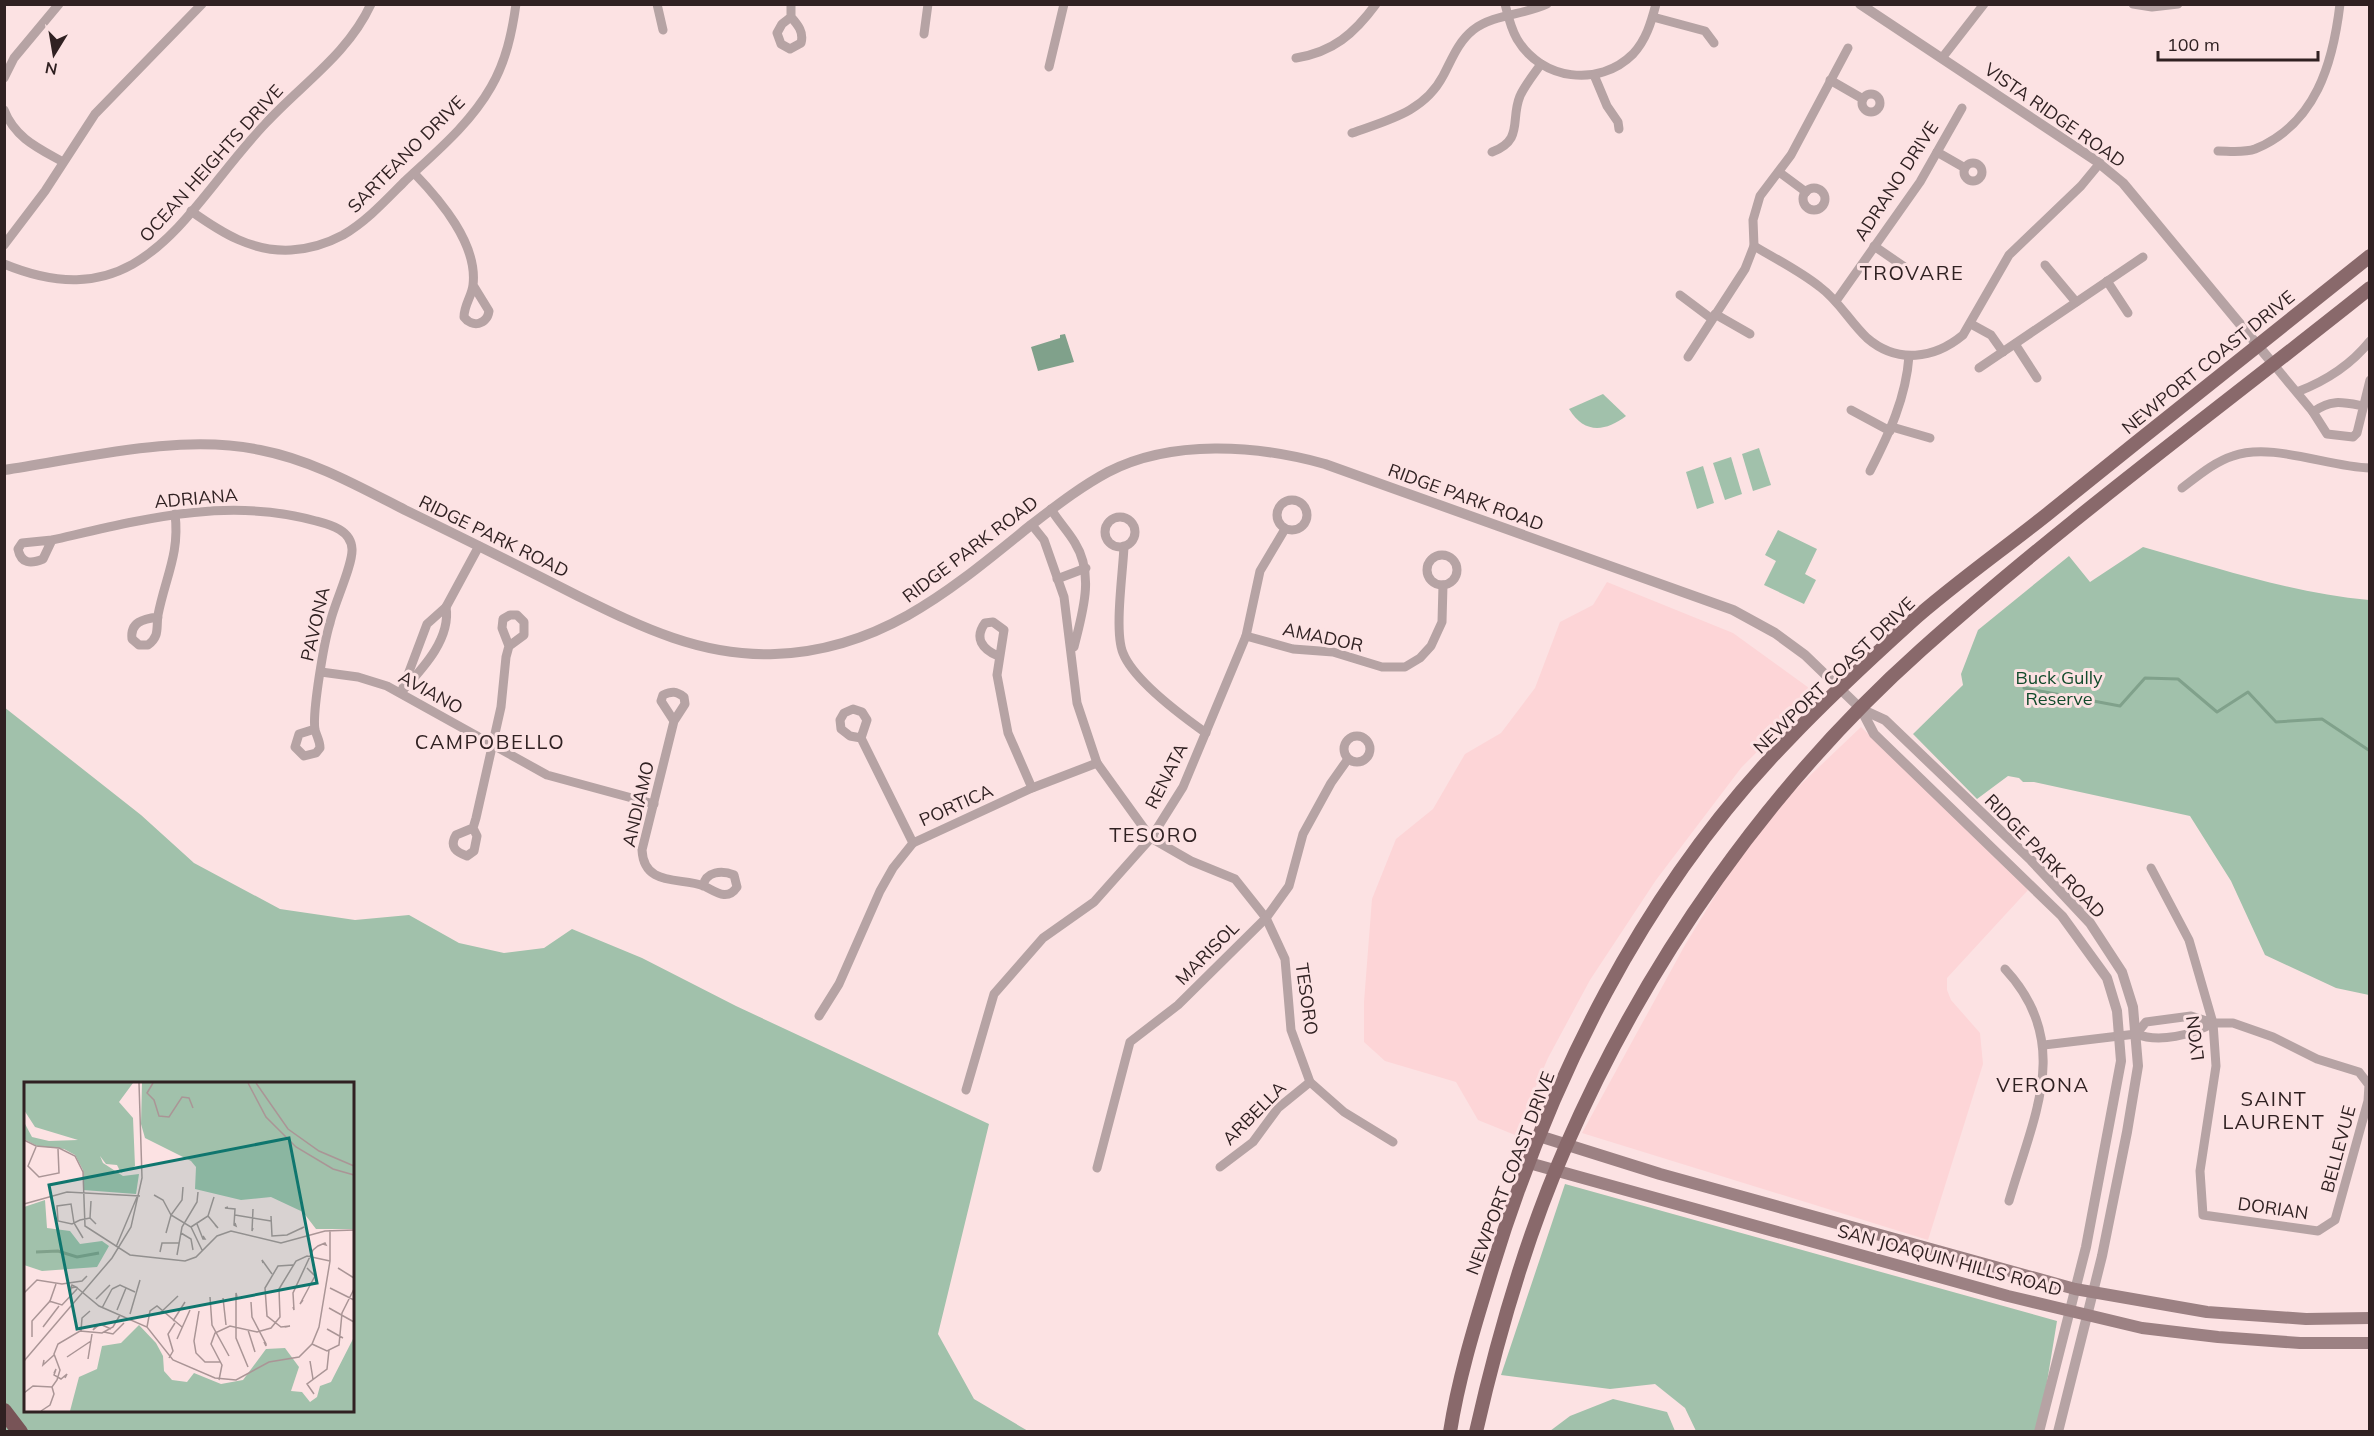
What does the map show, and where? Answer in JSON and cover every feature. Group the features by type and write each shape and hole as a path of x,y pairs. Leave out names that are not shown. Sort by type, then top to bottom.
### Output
{"highway":[{"path":"4,1411 20,1431"}],"main road":[{"name":"NEWPORT COAST DRIVE","path":"1450,1431 1474,1326 1503,1233 1539,1136 1584,1035 1623,962 1671,883 1734,801 1787,741 1912,621 2370,256"},
{"path":"1476,1431 1520,1271 1566,1144 1655,972 1723,869 1788,790 1861,709 1920,651 1993,589 2370,288"},
{"name":"SAN JOAQUIN HILLS ROAD","path":"1539,1136 1660,1174 2092,1293 2207,1312 2306,1319 2370,1318"},
{"name":"SAN JOAQUIN HILLS ROAD","path":"1529,1163 2008,1296 2142,1328 2218,1337 2370,1343"}],"street":[{"path":"4,78 14,58 59,4"},
{"path":"4,245 45,191 89,122 117,89 202,4"},
{"name":"OCEAN HEIGHTS DRIVE","path":"4,264 43,278 63,280 103,276 124,269 161,247 267,122 336,56 353,36 371,4"},
{"name":"SARTEANO DRIVE","path":"191,211 221,232 254,246 273,249 308,248 327,242 357,226 464,124 492,86 508,45 516,4"},
{"path":"657,4 663,30"},
{"path":"791,4 791,17"},
{"path":"924,34 928,4"},
{"path":"1049,67 1064,4"},
{"path":"1296,58 1311,56 1338,45 1360,26 1376,4"},
{"path":"1505,4 1517,39 1541,64 1569,75 1594,75 1621,64 1633,54 1648,32 1656,4"},
{"path":"1352,133 1415,108 1433,91 1464,39 1486,23 1547,4"},
{"name":"VISTA RIDGE ROAD","path":"1860,4 2100,163 2137,197 2274,365"},
{"path":"1942,58 1984,4"},
{"path":"2133,4 2152,7 2176,5"},
{"path":"2218,151 2253,150 2288,127 2304,110 2317,92 2330,64 2340,4"},
{"path":"1653,16 1705,31 1714,43"},
{"path":"1688,357 1745,269 1754,246 1753,220 1760,196 1779,172 1848,48"},
{"path":"1492,152 1508,144 1513,136 1519,98 1541,64"},
{"path":"1594,75 1607,106 1618,122 1619,129"},
{"path":"1830,80 1863,99"},
{"name":"ADRANO DRIVE","path":"1836,302 1920,182 1962,108"},
{"path":"4,110 9,121 26,141 63,162"},
{"path":"1937,152 1965,168"},
{"path":"1754,246 1808,278 1836,302 1877,345 1909,356 1942,349 1963,335 1971,324 2009,255 2082,186 2100,163"},
{"path":"1779,172 1806,192"},
{"path":"414,173 435,195 459,231 467,250 473,285"},
{"path":"1874,246 1906,268"},
{"path":"1979,368 2143,257"},
{"path":"2045,265 2076,302"},
{"path":"2107,281 2128,313"},
{"path":"1680,295 1714,317 1750,334"},
{"path":"1971,324 1991,335 2003,352"},
{"path":"2297,392 2326,380 2344,367 2370,341"},
{"path":"2014,344 2037,378"},
{"path":"1870,471 1891,429 1908,378 1909,356"},
{"path":"2274,365 2313,412 2327,434 2346,438 2356,433 2370,380"},
{"path":"2313,412 2325,403 2339,401 2363,406"},
{"path":"1851,410 1891,429 1930,438"},
{"name":"RIDGE PARK ROAD","path":"4,470 171,446 218,444 248,447 322,468 639,626 697,647 727,652 773,654 836,645 868,636 925,607 1051,509 1110,471 1154,456 1232,448 1307,459 1733,610 1775,633 1805,656 1861,709 1874,734 2062,916 2107,978 2117,1011 2121,1061 2075,1289 2039,1431"},
{"path":"2182,488 2217,463 2245,453 2274,453 2333,465 2370,468"},
{"name":"ADRIANA","path":"52,540 175,514 225,509 270,511 318,521 343,531"},
{"name":"TESORO","path":"1051,509 1076,544 1086,568 1084,604 1072,652"},
{"path":"158,617 177,546 175,514"},
{"name":"TESORO","path":"1032,525 1044,540 1064,597 1077,703 1097,763 1151,838 1191,861 1235,879 1266,918 1285,959 1291,1030 1310,1082 1344,1112 1393,1142"},
{"name":"RENATA","path":"966,1090 994,993 1043,938 1094,902 1151,838 1183,787 1246,636 1260,571 1285,529"},
{"name":"PAVONA","path":"315,729 329,624 352,556 349,539 343,531"},
{"path":"401,693 427,624 446,607 479,546"},
{"path":"1124,546 1120,623 1123,653 1141,677 1171,709 1206,733"},
{"path":"1057,579 1086,568"},
{"name":"AMADOR","path":"1246,636 1293,649 1333,652 1382,667 1405,667 1420,658 1431,646 1442,622 1443,585"},
{"path":"401,693 429,662 435,645 446,627 446,607"},
{"path":"423,639 435,645"},
{"path":"473,828 493,745 509,646"},
{"path":"998,656 997,675 1008,733 1032,788"},
{"name":"AVIANO","path":"321,672 373,681 401,693 547,775 654,804"},
{"name":"RIDGE PARK ROAD","path":"1861,709 1885,720 2026,855 2090,923 2122,972 2133,1007 2138,1066 2127,1132 2092,1293 2058,1431"},
{"name":"ANDIAMO","path":"674,721 642,850 645,866 658,878 703,886"},
{"path":"861,738 913,843"},
{"name":"MARISOL","path":"1097,1168 1130,1042 1178,1005 1266,918 1289,886 1303,834 1331,783 1348,759"},
{"name":"PORTICA","path":"819,1016 838,984 880,891 893,868 913,843 1032,788 1097,763"},
{"name":"LYON","path":"2151,868 2189,940 2213,1023 2216,1066 2200,1171 2203,1215"},
{"path":"2005,969 2022,988 2033,1008 2044,1045 2037,1103 2009,1201"},
{"path":"2136,1034 2146,1022 2163,1019 2191,1016 2213,1023 2233,1023 2273,1037 2317,1059 2359,1072 2369,1085"},
{"path":"2044,1045 2136,1034 2148,1039 2198,1032 2213,1023"},
{"name":"ARBELLA","path":"1220,1167 1253,1142 1278,1108 1310,1082"},
{"name":"BELLEVUE","path":"2335,1220 2368,1101 2369,1085"},
{"name":"DORIAN","path":"2203,1215 2318,1231 2335,1220"}],"shaded area":[{"path":"1065,334 1074,362 1038,371 1031,347 1060,338 1060,335"},
{"path":"1607,582 1733,633 1809,688 1809,699 1741,768 1656,880 1590,980 1548,1058 1515,1135 1478,1120 1456,1082 1385,1061 1364,1042 1364,1002 1372,899 1396,839 1433,809 1465,754 1501,733 1535,688 1560,622 1593,605"},
{"path":"1861,727 2028,890 1947,978 1947,990 1951,1000 1980,1033 1983,1064 1928,1240 1582,1133 1685,945 1759,824"}],"green space":[{"path":"1603,394 1626,416 1610,425 1595,428 1581,423 1569,409"},
{"path":"1759,448 1771,485 1753,491 1742,454"},
{"path":"1731,457 1742,494 1725,500 1713,463"},
{"path":"1703,466 1714,503 1697,509 1686,472"},
{"path":"1778,530 1817,549 1805,574 1816,580 1804,604 1764,585 1776,561 1765,555"},
{"name":"Buck Gully Reserve","path":"2143,547 2283,586 2369,600 2369,995 2336,988 2265,955 2231,881 2190,816 2034,782 2023,782 2019,778 2008,776 1977,799 1913,734 1963,685 1961,674 1978,630 2069,556 2090,582"},
{"path":"4,707 141,815 194,863 280,909 355,920 409,915 459,943 504,953 544,948 572,929 642,958 736,1006 989,1124 938,1334 974,1399 1028,1431 5,1431"},
{"path":"1565,1184 2057,1321 2039,1431 1696,1431 1685,1408 1655,1384 1610,1389 1501,1375"},
{"path":"1613,1399 1667,1412 1675,1431 1550,1431 1570,1416"}],"waterway":[{"path":"2024,688 2120,706 2145,678 2178,679 2217,712 2248,692 2276,722 2322,719 2370,751"}],"district":[{"name":"TROVARE","path":"1912,272"},
{"name":"CAMPOBELLO","path":"490,741"},
{"name":"TESORO","path":"1154,834"},
{"name":"VERONA","path":"2043,1084"},
{"name":"SAINT LAURENT","path":"2274,1110"}]}
